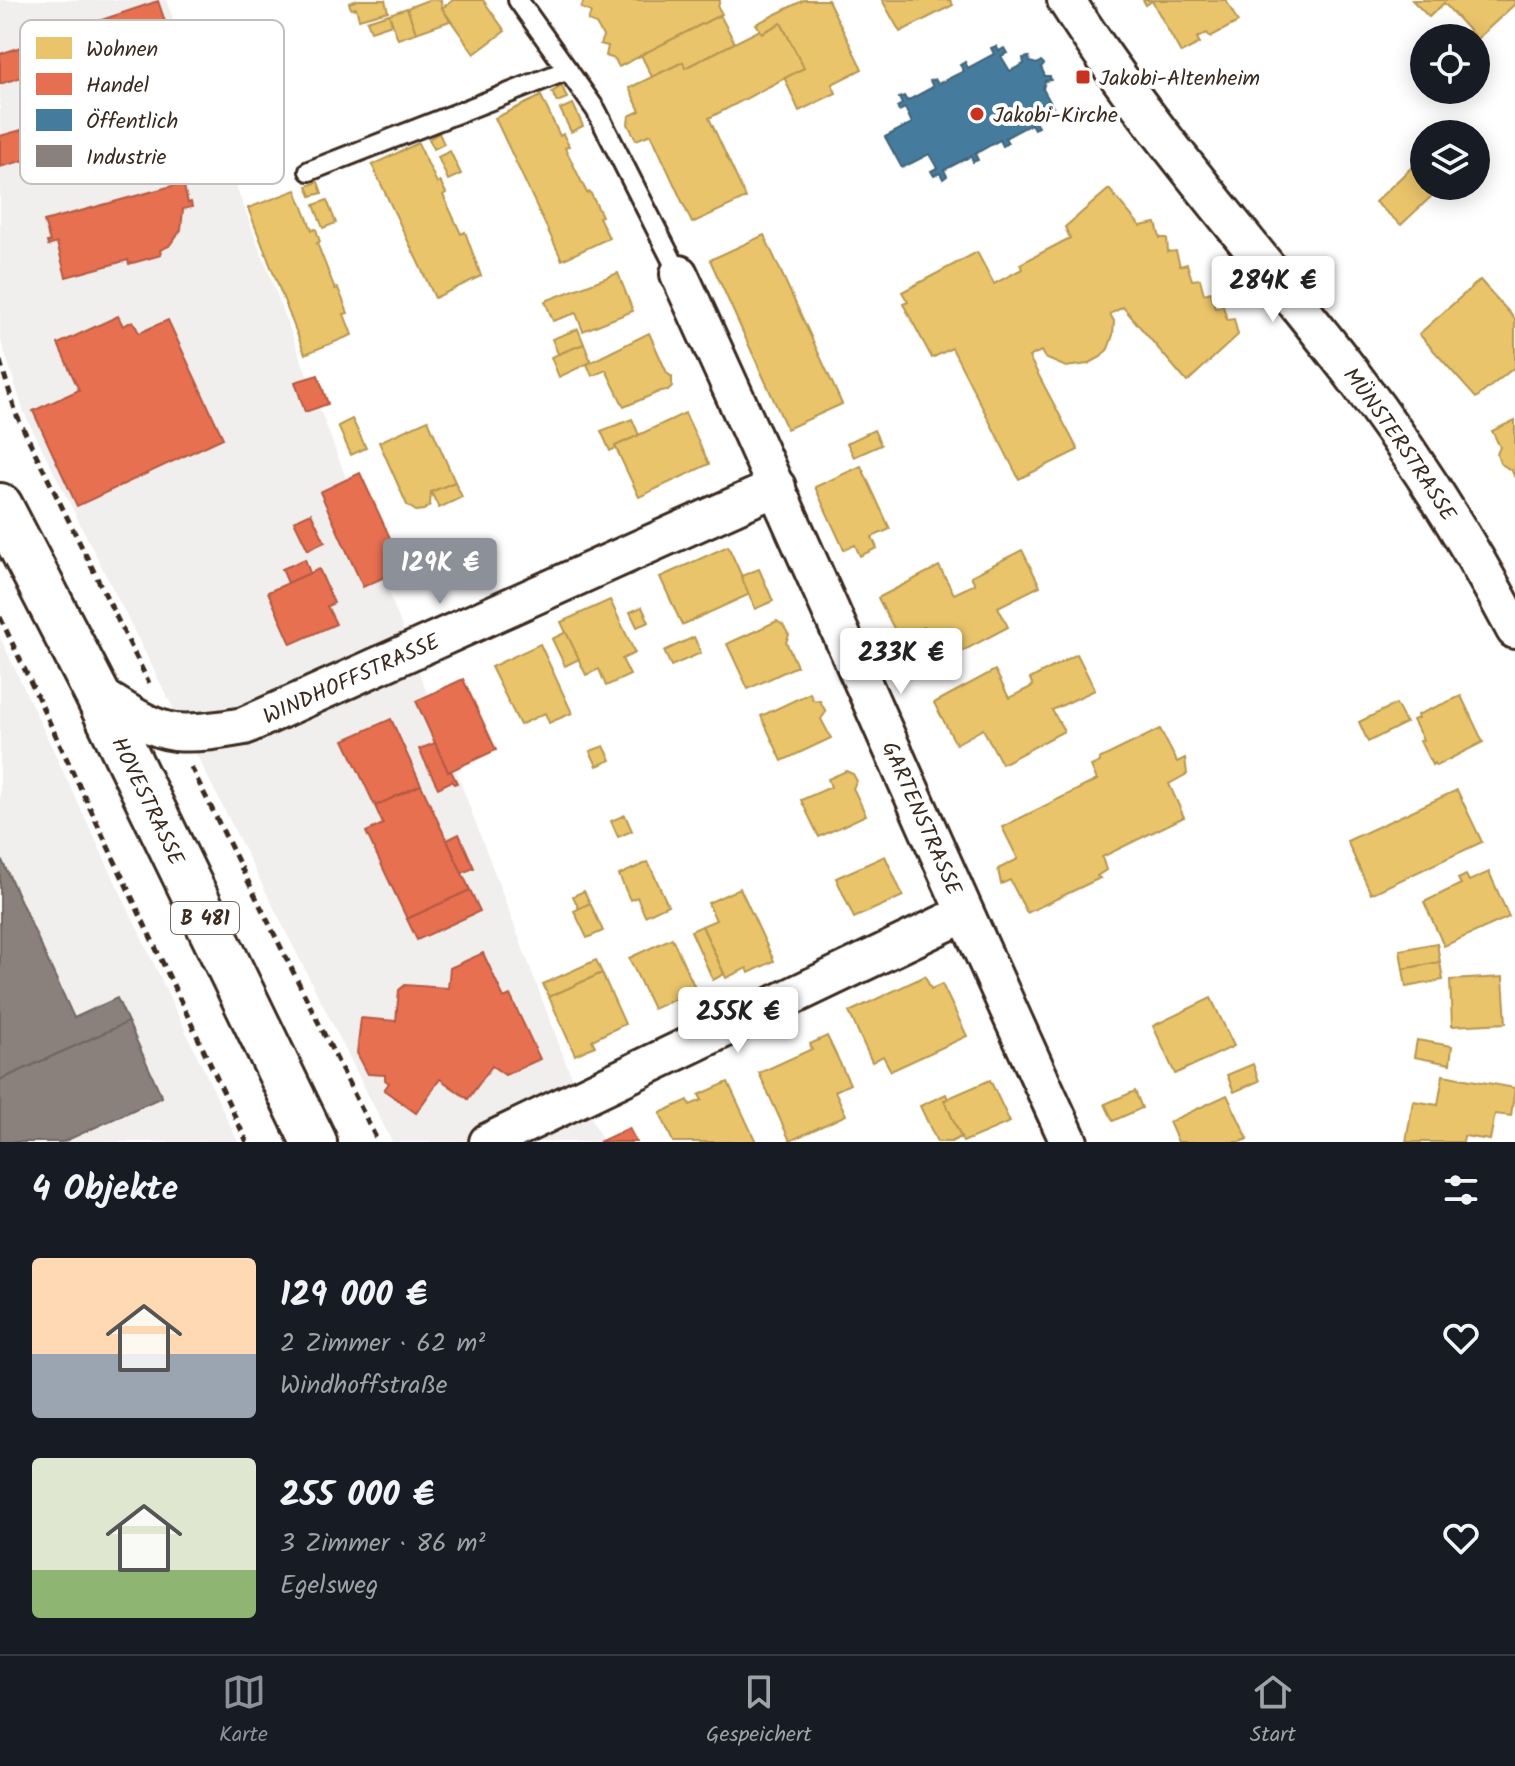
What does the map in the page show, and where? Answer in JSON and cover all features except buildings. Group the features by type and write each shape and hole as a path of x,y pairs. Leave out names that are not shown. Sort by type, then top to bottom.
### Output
{"main road":[{"name":"HOVESTRASSE","path":"0,506 97,694 314,1142"}],"street":[{"name":"MÜNSTERSTRASSE","path":"1066,0 1108,62 1260,260 1350,371 1440,497 1515,630"},
{"name":"GARTENSTRASSE","path":"679,274 1069,1142"},
{"name":"WINDHOFFSTRASSE","path":"97,694 153,725 173,732 244,726 777,487"},
{"path":"488,1142 964,914"}],"lane":[{"path":"518,0 596,110 679,274"},
{"path":"309,171 568,70"}],"path":[{"path":"0,617 247,1142"}],"shaded area":[{"path":"0,0 166,0 174,20 20,20 20,184 235,184 568,1068 603,1142 392,1142 24,413 0,338"},
{"path":"0,637 238,1142 0,1142"}],"place":[{"name":"Jakobi-Altenheim","path":"1083,77"},
{"name":"Jakobi-Kirche","path":"977,114"}]}
